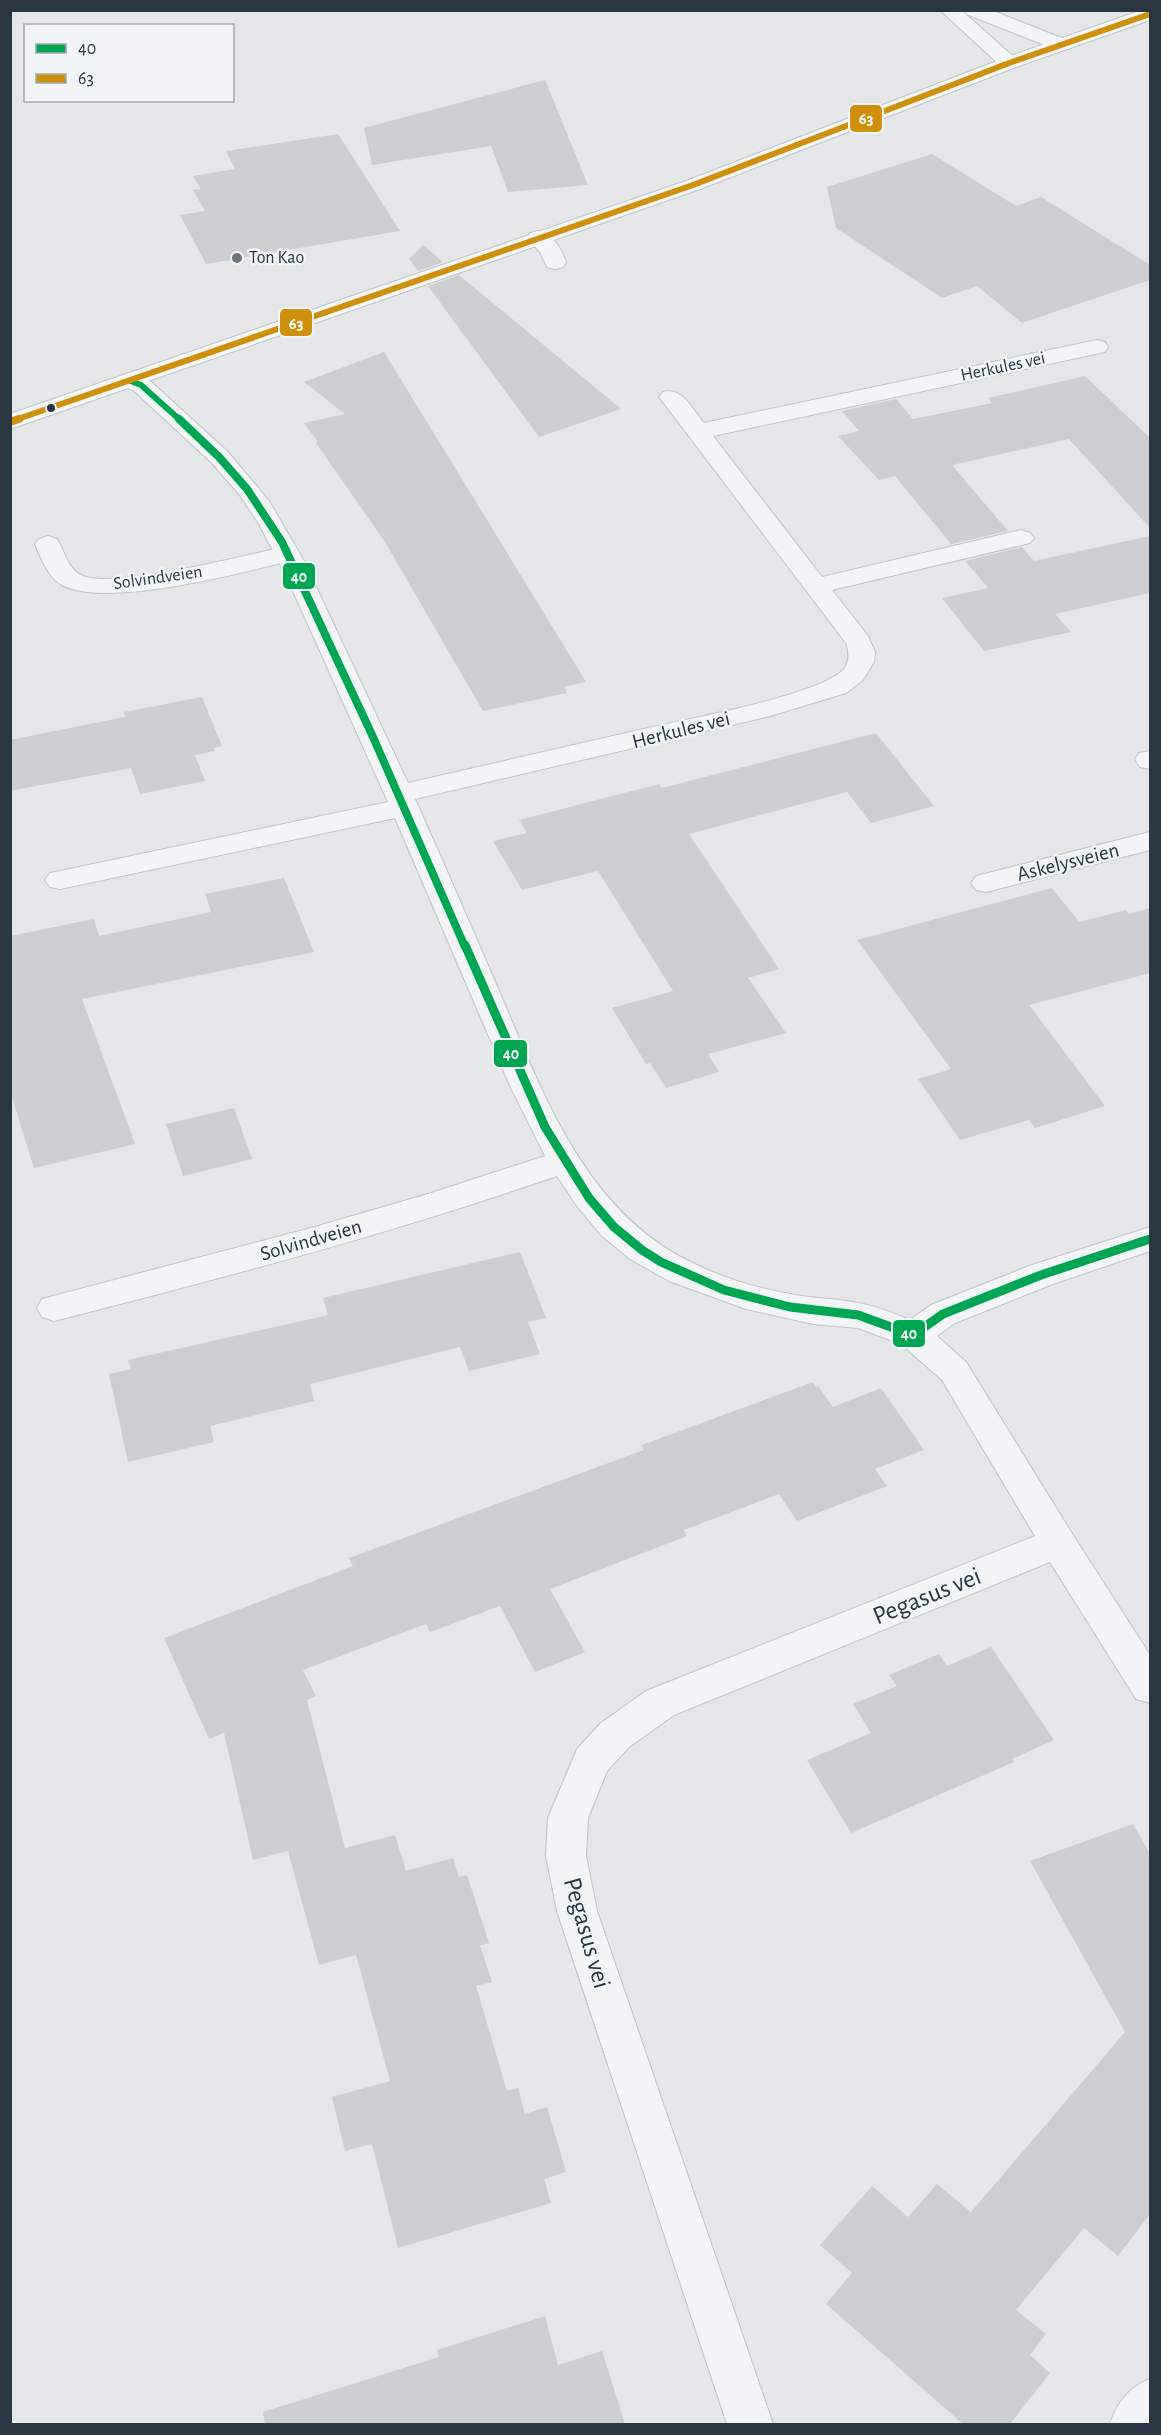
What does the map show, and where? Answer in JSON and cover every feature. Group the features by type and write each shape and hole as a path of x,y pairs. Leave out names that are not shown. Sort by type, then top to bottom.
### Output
{"main road":[{"path":"10,422 693,185 1010,63 1150,14"}],"street":[{"path":"949,10 1010,63"},
{"path":"973,10 1062,45"},
{"path":"538,238 550,249 555,262"},
{"name":"Herkules vei","path":"697,432 1097,347"},
{"path":"131,381 141,386 227,464 260,506 287,554 402,800 517,1067 564,1162 583,1191 612,1225 639,1248 672,1269 739,1296 812,1311 863,1316 913,1335 954,1371 1058,1544 1150,1687"},
{"name":"Herkules vei","path":"402,800 770,708 836,687 854,674 861,662 862,652 859,642 671,397"},
{"path":"816,586 1021,537"},
{"name":"Solvindveien","path":"48,544 57,567 75,582 104,585 156,581 287,554"},
{"path":"60,880 402,800"},
{"name":"Askelysveien","path":"986,883 1150,841"},
{"name":"Solvindveien","path":"54,1308 195,1273 414,1211 564,1162"},
{"path":"913,1335 944,1314 1041,1275 1150,1239"},
{"name":"Pegasus vei","path":"750,2424 577,1911 566,1856 568,1818 591,1761 615,1735 660,1703 1058,1544"},
{"path":"1133,2424 1150,2402"}],"building":[{"path":"545,80 588,185 508,192 491,146 372,165 364,128"},
{"path":"338,134 400,231 206,264 180,215 205,211 193,190 201,189 193,176 235,169 226,151"},
{"path":"932,154 1016,206 1041,197 1150,265 1150,280 1022,323 977,286 942,298 836,228 827,187"},
{"path":"423,245 443,262 418,271 409,259"},
{"path":"459,275 621,409 539,437 428,286"},
{"path":"384,352 586,682 564,687 567,693 483,711 385,542 304,423 345,414 304,382"},
{"path":"1085,376 1150,438 1150,528 1069,439 952,465 1008,531 951,544 895,476 879,480 838,436 859,431 842,411 896,399 913,419 992,403 988,398"},
{"path":"1150,536 1150,593 1055,614 1071,632 984,651 942,598 988,588 965,561 1022,547 1034,561"},
{"path":"202,697 222,746 214,748 215,751 195,755 205,781 140,794 131,768 10,791 10,740 125,717 124,712"},
{"path":"876,733 934,806 871,823 847,792 689,834 779,969 748,978 786,1033 708,1054 719,1072 666,1088 650,1063 646,1064 612,1008 673,991 598,871 522,890 493,841 527,833 519,820 659,784 662,788"},
{"path":"284,878 314,952 82,999 135,1144 34,1168 10,1091 10,936 94,919 99,936 211,912 205,894"},
{"path":"1052,888 1079,922 1126,910 1129,914 1150,908 1150,973 1029,1005 1105,1106 1035,1128 1029,1120 960,1140 918,1079 951,1069 857,940"},
{"path":"234,1108 252,1159 183,1176 166,1124"},
{"path":"520,1252 546,1318 528,1322 540,1354 469,1371 460,1347 310,1384 314,1401 210,1426 214,1442 128,1462 109,1374 131,1369 128,1360 328,1315 323,1298"},
{"path":"813,1382 833,1407 881,1388 924,1450 875,1469 887,1486 797,1521 779,1494 684,1530 687,1536 550,1589 585,1652 535,1672 500,1606 430,1632 426,1624 303,1670 316,1696 307,1700 345,1848 395,1835 406,1871 453,1858 459,1877 467,1875 489,1943 480,1945 492,1982 476,1986 507,2091 518,2088 525,2114 547,2107 566,2172 544,2179 551,2203 398,2248 372,2144 345,2151 332,2097 390,2081 356,1955 319,1965 288,1851 253,1860 224,1733 209,1739 164,1638 353,1566 349,1558 644,1450 642,1445"},
{"path":"991,1647 1054,1740 1012,1759 1014,1762 851,1833 807,1760 871,1733 853,1704 897,1686 889,1675 939,1654 947,1666"},
{"path":"1133,1824 1150,1854 1150,2214 1118,2256 1084,2228 1016,2310 1046,2334 1030,2355 1050,2373 1010,2424 963,2424 826,2304 852,2273 820,2245 872,2186 908,2217 937,2184 971,2212 1125,2032 1030,1861"},
{"path":"545,2316 558,2365 602,2351 625,2424 265,2424 263,2412 439,2357 437,2350"}],"transit line":[{"name":"63","path":"10,422 693,185 1009,63 1150,14"},
{"name":"40","path":"131,381 141,385 219,457 260,506 282,542 373,737 526,1088 566,1164 589,1198 614,1227 661,1262 681,1273 724,1290 790,1307 858,1315 913,1335 943,1314 1041,1275 1150,1239"}],"place":[{"name":"Ton Kao","path":"237,258"}]}
